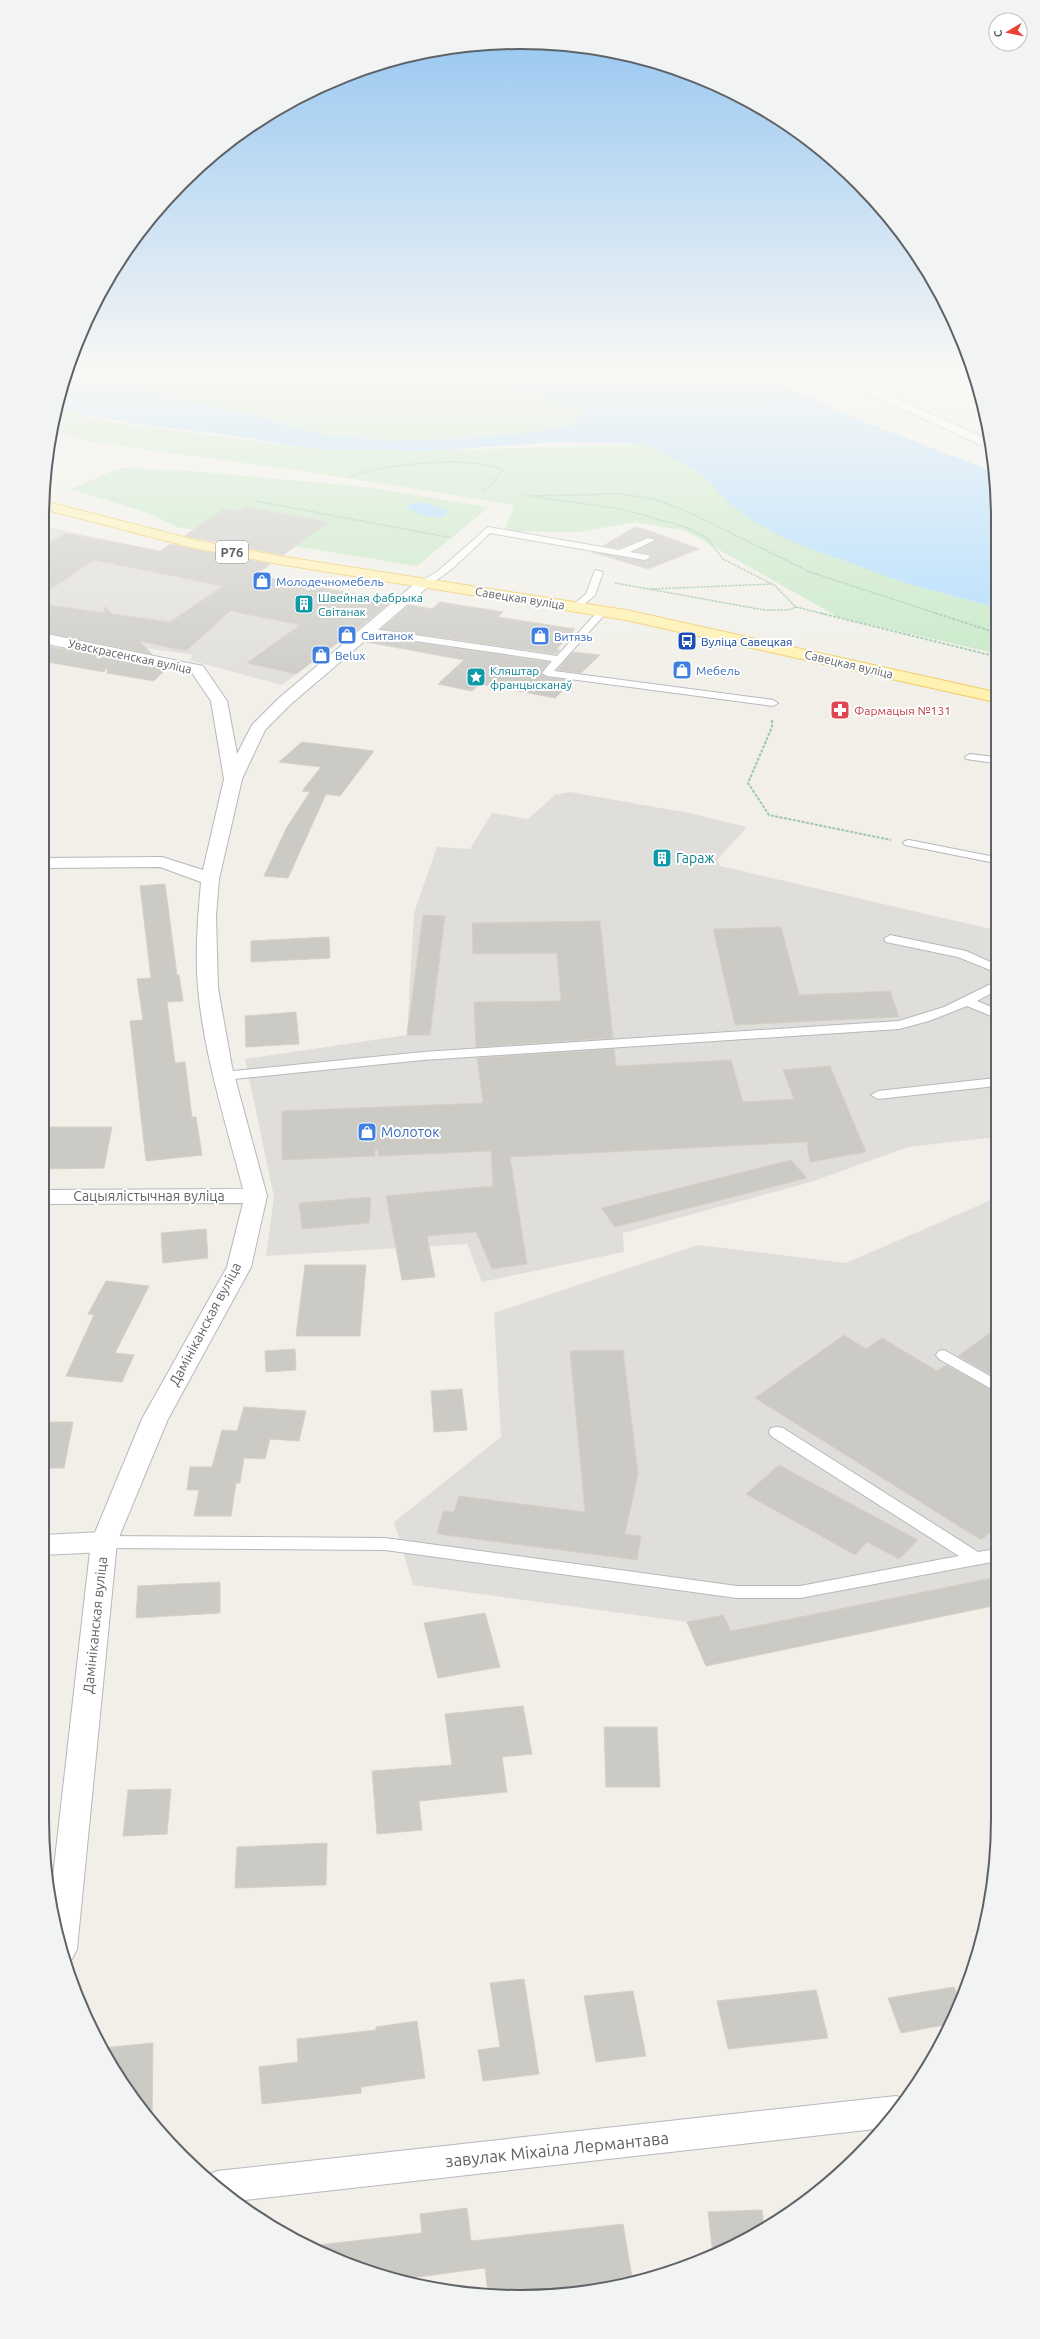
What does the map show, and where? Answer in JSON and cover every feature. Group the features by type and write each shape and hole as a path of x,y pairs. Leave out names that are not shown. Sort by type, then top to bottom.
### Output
{"main road":[{"name":"Савецкая вуліца","path":"49,507 194,544 424,583 603,611 798,652 991,696"}],"street":[{"name":"Дамініканская вуліца","path":"63,1932 104,1542 155,1419 239,1266 256,1196 224,1076 208,988 206,916 210,879 233,779 258,728 285,701 424,583"},
{"name":"Уваскрасенская вуліца","path":"49,639 85,645 197,669 219,701 233,779"},
{"path":"49,863 162,862 210,879"},
{"name":"Сацыялістычная вуліца","path":"49,1197 256,1196"},
{"path":"49,1545 104,1542"},
{"name":"завулак Міхаіла Лермантава","path":"225,2186 889,2112"}],"lane":[{"path":"424,583 441,573 488,530 645,557"},
{"path":"622,552 651,540"},
{"path":"576,607 590,595 597,576"},
{"path":"603,611 547,673 773,703"},
{"path":"367,631 559,659"},
{"path":"970,757 991,760"},
{"path":"909,843 991,859"},
{"path":"890,939 962,954 991,966"},
{"path":"224,1076 423,1056 899,1025 923,1020 967,1002 991,989"},
{"path":"967,1002 991,1012"},
{"path":"878,1095 991,1083"},
{"path":"944,1355 991,1383"},
{"path":"777,1432 976,1559"},
{"path":"104,1542 385,1544 737,1592 800,1592 991,1557"}],"path":[{"path":"483,491 491,483"},
{"path":"525,496 619,494 655,499 688,512 810,572 991,631"},
{"path":"256,501 475,542"},
{"path":"597,576 650,589 764,610 788,610 796,607"},
{"path":"650,589 773,584 796,607 991,655"},
{"path":"773,703 772,727 748,783 769,816 909,843"}],"shaded area":[{"path":"49,527 137,546 133,550 391,601 282,685 189,660 193,655 49,634"},
{"path":"570,792 694,814 747,827 717,860 720,866 991,929 991,1138 908,1147 811,1182 623,1233 624,1252 482,1282 467,1244 266,1256 274,1197 245,1059 407,1035 414,913 437,847 470,849 492,813 528,819 555,795"},
{"path":"991,1200 991,1606 706,1666 687,1622 413,1585 394,1522 501,1437 494,1313 698,1245 846,1263"}],"green space":[{"path":"84,483 324,483 366,487 489,507 417,566 177,527 148,513 70,489"},
{"path":"378,483 710,483 730,504 902,582 991,606 991,652 838,617 686,531 636,522 577,532 504,531 514,505"}],"water":[{"path":"710,483 989,483 991,606 902,582 788,540 750,519 730,504"},
{"path":"420,502 446,509 447,513 444,517 427,517 407,508 410,504"}],"building":[{"path":"247,507 329,522 283,555 184,536 224,509 241,511"},
{"path":"635,527 699,549 648,569 591,552 646,561 651,557 649,554 635,551 656,541 655,539 647,537 619,548 603,546"},
{"path":"66,533 160,551 171,544 271,564 255,575 392,601 347,638 344,638 296,674 247,663 300,625 230,611 186,651 139,641 152,654 49,633 49,605 104,613 104,606 112,614 170,622 223,586 94,560 49,590 49,543"},
{"path":"440,602 503,612 498,617 575,629 556,650 560,650 556,654 381,629 409,605 432,609"},
{"path":"372,636 549,662 541,674 547,677 573,681 555,698 480,684 472,691 438,684 464,660 366,642"},
{"path":"49,646 166,669 154,681 107,673 107,667 104,672 49,662"},
{"path":"573,652 600,655 581,673 557,670"},
{"path":"302,742 374,751 340,796 326,794 288,878 264,876 287,827 310,792 302,791 321,767 279,762"},
{"path":"165,884 177,975 179,975 183,1001 167,1002 175,1063 185,1062 192,1117 196,1117 202,1155 146,1161 130,1021 143,1020 137,979 151,978 140,886"},
{"path":"423,915 445,916 430,1035 407,1035"},
{"path":"600,921 613,1038 476,1047 474,1002 561,1001 557,953 473,954 472,923"},
{"path":"781,927 799,995 890,991 899,1017 735,1025 713,929"},
{"path":"329,937 330,958 251,962 251,941"},
{"path":"296,1012 299,1044 246,1047 245,1016"},
{"path":"614,1049 616,1066 731,1060 743,1102 794,1099 783,1070 830,1066 866,1152 810,1162 807,1142 510,1157 527,1264 492,1269 476,1232 427,1236 435,1277 402,1280 386,1196 493,1186 491,1151 379,1156 377,1149 375,1150 375,1156 282,1160 282,1111 483,1103 477,1058"},
{"path":"49,1127 112,1127 104,1168 49,1169"},
{"path":"791,1160 807,1178 615,1227 601,1208"},
{"path":"371,1197 369,1223 302,1229 299,1203"},
{"path":"206,1229 208,1258 163,1263 161,1233"},
{"path":"305,1265 366,1265 360,1336 296,1336"},
{"path":"106,1281 149,1286 115,1353 134,1355 122,1382 66,1376 94,1315 88,1314"},
{"path":"991,1332 991,1375 958,1356"},
{"path":"844,1335 866,1349 882,1338 937,1371 946,1365 991,1390 991,1532 981,1540 755,1398"},
{"path":"295,1349 296,1370 266,1372 265,1351"},
{"path":"623,1350 638,1474 625,1534 641,1536 637,1560 437,1534 443,1511 454,1512 459,1496 585,1512 570,1351"},
{"path":"462,1389 467,1430 434,1432 431,1391"},
{"path":"244,1407 306,1411 299,1441 270,1439 265,1459 244,1458 240,1483 236,1483 231,1516 194,1516 199,1490 187,1490 190,1467 212,1467 222,1430 237,1431"},
{"path":"49,1422 73,1422 64,1468 49,1468"},
{"path":"779,1465 918,1540 899,1559 867,1542 855,1555 746,1494"},
{"path":"991,1578 991,1606 706,1666 687,1622 723,1615 731,1631"},
{"path":"220,1582 220,1613 136,1618 138,1586"},
{"path":"485,1613 500,1667 438,1678 424,1623"},
{"path":"523,1706 532,1754 502,1757 507,1792 419,1801 422,1830 377,1834 372,1771 452,1765 445,1714"},
{"path":"604,1727 657,1727 660,1787 606,1787"},
{"path":"171,1789 167,1834 123,1836 128,1790"},
{"path":"327,1843 326,1885 235,1888 237,1847"},
{"path":"524,1979 539,2074 483,2081 478,2050 500,2047 490,1983"},
{"path":"954,1987 957,1994 943,2025 901,2033 888,1998"},
{"path":"816,1990 828,2038 728,2049 717,2001"},
{"path":"633,1991 646,2056 596,2062 584,1996"},
{"path":"417,2021 425,2078 361,2087 361,2093 262,2104 259,2067 298,2062 297,2039 376,2030 376,2027"},
{"path":"153,2043 152,2113 128,2081 109,2047"},
{"path":"467,2208 471,2241 623,2224 632,2276 581,2286 551,2289 487,2289 485,2268 414,2278 369,2265 320,2245 422,2233 420,2214"},
{"path":"762,2210 763,2222 712,2248 708,2212"}],"place":[{"name":"Молодечномебель","path":"262,581"},
{"name":"Швейная фабрыка Світанак","path":"304,604"},
{"name":"Свитанок","path":"347,635"},
{"name":"Витязь","path":"540,636"},
{"name":"Вуліца Савецкая","path":"687,641"},
{"name":"Belux","path":"321,655"},
{"name":"Мебель","path":"682,670"},
{"name":"Кляштар францысканаў","path":"476,677"},
{"name":"Фармацыя №131","path":"840,710"},
{"name":"Гараж","path":"662,858"},
{"name":"Молоток","path":"367,1132"}]}
